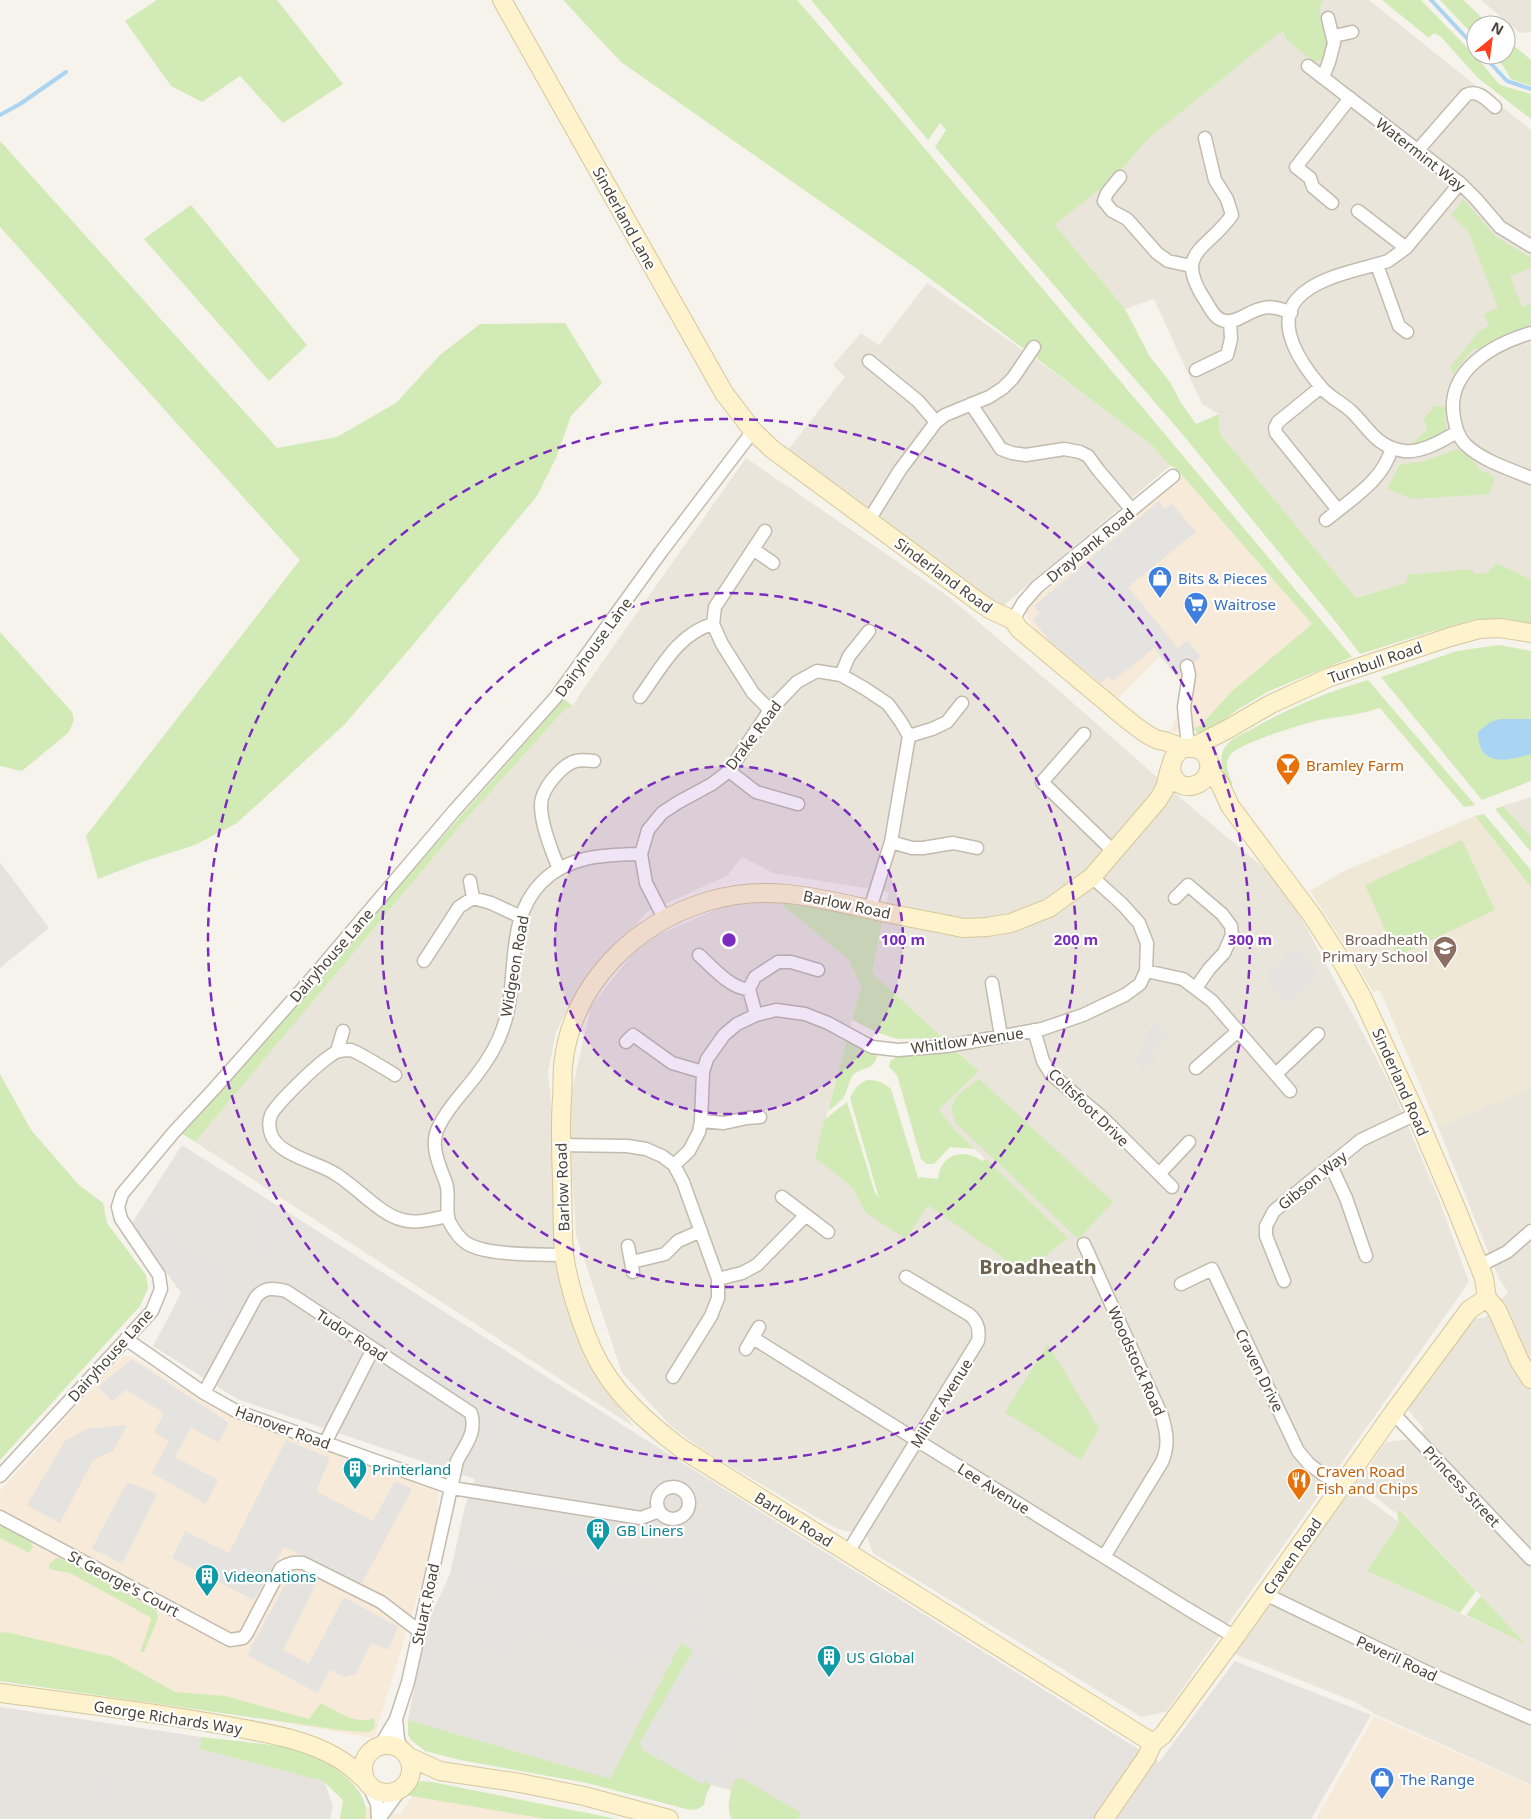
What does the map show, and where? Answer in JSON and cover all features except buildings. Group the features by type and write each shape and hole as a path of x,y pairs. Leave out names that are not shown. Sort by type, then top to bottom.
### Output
{"street":[{"name":"Sinderland Lane","path":"502,0 724,393 753,431"},
{"path":"1323,77 1332,50 1334,36 1328,24 1328,18"},
{"path":"1334,36 1352,32"},
{"name":"Watermint Way","path":"1308,66 1460,183 1500,227 1530,245"},
{"path":"1418,150 1466,95 1470,93 1480,95 1495,107"},
{"path":"1332,202 1313,187 1310,178 1296,168 1350,98"},
{"path":"1205,138 1215,180 1227,199 1232,214 1225,226 1197,253 1191,262 1192,275 1199,291 1216,316 1225,322 1235,321 1263,307 1278,307 1291,313"},
{"path":"1120,177 1104,201 1112,211 1128,220 1157,253 1168,261 1191,266"},
{"path":"1457,432 1415,452 1392,448 1379,442 1347,407 1321,387 1294,348 1290,337 1289,324 1297,299 1314,286 1329,278 1388,261 1406,248 1460,183"},
{"path":"1358,211 1406,248"},
{"path":"1377,265 1399,326 1408,332"},
{"path":"1196,370 1226,356 1231,339 1230,321"},
{"path":"1531,333 1493,348 1478,358 1466,371 1458,384 1453,401 1457,432 1462,441 1473,451 1531,478"},
{"path":"870,520 900,470 936,422 945,415 989,397 1003,388 1013,378 1034,347"},
{"path":"870,361 918,401 936,422"},
{"path":"1321,387 1278,422 1275,428 1276,433 1338,510"},
{"path":"971,404 1001,449 1012,454 1026,455 1064,449 1080,452 1088,456 1099,472 1132,510"},
{"name":"Sinderland Road","path":"753,431 772,449 978,602 1013,620 1020,630 1104,700 1156,740 1171,765 1173,776 1177,781 1213,794 1230,806"},
{"name":"Dairyhouse Lane","path":"0,1476 152,1311 160,1296 161,1283 159,1275 121,1219 118,1207 122,1194 174,1132 313,977 454,811 556,697 661,552 753,431"},
{"path":"1326,520 1372,483 1384,468 1392,448"},
{"name":"Draybank Road","path":"1013,620 1023,603 1037,587 1173,476"},
{"path":"765,531 715,607 713,624 722,644 753,693 770,710"},
{"path":"753,549 773,563"},
{"path":"640,697 680,642 700,627 713,624"},
{"name":"Turnbull Road","path":"1189,747 1228,729 1271,704 1330,677 1450,637 1479,629 1500,628 1531,633"},
{"path":"841,675 850,656 869,631"},
{"path":"1171,765 1174,754 1189,747 1184,707 1189,675 1186,666"},
{"name":"Drake Road","path":"664,918 646,883 641,854 648,830 662,813 712,784 729,771 770,710 796,682 817,671 841,675 888,704 909,736"},
{"path":"870,910 891,842 909,736 947,722 962,703"},
{"name":"Turnbull Road","path":"1209,768 1215,745 1228,729"},
{"path":"1084,734 1042,782 1113,852"},
{"name":"Sinderland Road","path":"1156,740 1189,747 1202,751 1206,755 1209,768 1220,784 1230,806 1311,914 1344,965 1375,1022 1416,1114 1479,1266 1486,1286 1487,1298 1497,1310 1520,1362 1531,1379"},
{"path":"559,869 545,832 541,800 550,781 563,768 578,759 594,761"},
{"name":"Barlow Road","path":"1153,1743 682,1449 638,1414 605,1373 593,1352 578,1312 564,1255 560,1145 563,1065 571,1027 584,999 598,977 621,950 664,918 710,900 745,893 775,892 794,894 962,928 987,927 1011,923 1049,908 1092,877 1158,800 1165,788 1171,765"},
{"path":"1190,786 1201,782 1206,777 1209,768"},
{"path":"729,771 756,792 798,804"},
{"name":"Barlow Road","path":"1158,800 1174,790 1190,786"},
{"path":"891,842 912,848 953,843 977,848"},
{"name":"Widgeon Road","path":"564,1255 477,1249 465,1243 457,1235 448,1216 447,1187 434,1144 438,1128 447,1110 474,1078 490,1055 503,1029 511,995 515,940 526,903 542,882 559,869 582,859 641,854"},
{"path":"1092,877 1122,904 1138,923 1146,943 1146,972 1183,979 1212,1001 1290,1091"},
{"path":"470,881 473,898"},
{"path":"1175,898 1188,885 1222,914 1231,926 1232,935 1224,953 1209,969 1196,988"},
{"path":"424,961 459,907 473,898 491,903 521,917"},
{"path":"699,955 721,976 742,989 749,989"},
{"path":"756,1015 749,989 755,977 778,962 791,962 818,970"},
{"name":"Whitlow Avenue","path":"674,1165 689,1151 695,1142 701,1121 703,1072 707,1059 724,1035 738,1024 756,1015 776,1010 805,1014 828,1022 872,1047 898,1050 947,1046 1034,1030 1083,1015 1125,995 1140,984 1146,972"},
{"path":"992,984 1001,1036"},
{"name":"Coltsfoot Drive","path":"1034,1030 1043,1061 1051,1074 1103,1118 1172,1187"},
{"path":"337,1051 343,1031"},
{"path":"1196,1068 1238,1031"},
{"path":"1276,1074 1318,1034"},
{"path":"626,1042 633,1035 672,1064 703,1072"},
{"path":"395,1075 352,1050 337,1051 324,1060 279,1104 271,1115 269,1125 271,1135 280,1147 333,1172 393,1217 403,1221 424,1221 448,1216"},
{"name":"Gibson Way","path":"1284,1281 1266,1236 1266,1226 1274,1211 1361,1140 1416,1114"},
{"path":"701,1121 724,1123 760,1117"},
{"path":"1158,1174 1189,1142"},
{"path":"560,1145 627,1146 646,1149 662,1156 674,1165 684,1182 718,1279 718,1298 711,1316 673,1377"},
{"path":"1331,1166 1346,1198 1366,1256"},
{"path":"782,1197 804,1216 828,1232"},
{"path":"718,1279 742,1273 757,1265 804,1216"},
{"path":"628,1246 632,1267 665,1254 678,1241 701,1231"},
{"path":"1479,1266 1508,1252 1531,1231"},
{"name":"Woodstock Road","path":"1084,1244 1162,1416 1168,1444 1162,1462 1104,1557"},
{"name":"Craven Drive","path":"1181,1284 1212,1269 1298,1451 1309,1464 1340,1487"},
{"name":"Milner Avenue","path":"848,1552 976,1346 979,1329 970,1315 906,1277"},
{"name":"Tudor Road","path":"204,1393 256,1297 261,1291 273,1288 286,1291 471,1413 473,1430 458,1461 452,1488"},
{"name":"Craven Road","path":"1104,1819 1146,1758 1153,1743 1163,1735 1235,1637 1393,1413 1469,1310 1487,1298"},
{"name":"Lee Avenue","path":"752,1338 1235,1637"},
{"name":"Hanover Road","path":"126,1339 204,1393 236,1411 452,1488 641,1518 658,1510"},
{"path":"325,1443 373,1349"},
{"name":"Princess Street","path":"1393,1413 1529,1553"},
{"name":"Stuart Road","path":"376,1748 396,1719 408,1682 452,1488"},
{"name":"St George's Court","path":"0,1517 230,1640 243,1638 281,1568 288,1563 295,1562 303,1563 381,1602 419,1631"},
{"name":"Peveril Road","path":"1265,1594 1435,1676 1531,1718"},
{"name":"George Richards Way","path":"0,1693 154,1713 279,1736 333,1756 354,1770 367,1783"},
{"name":"Stuart Road","path":"396,1719 398,1739 404,1753"},
{"path":"378,1819 377,1804 362,1771 367,1755 376,1748 387,1745 440,1771"},
{"name":"George Richards Way","path":"333,1756 354,1756 376,1748"},
{"path":"378,1819 403,1787 411,1770 410,1762 404,1753"},
{"path":"367,1783 376,1791 392,1794 415,1777 428,1772 440,1771 584,1796 670,1819"}],"shaded area":[{"path":"1305,0 1369,0 1531,130 1531,577 1528,578 1496,563 1487,573 1406,583 1356,598 1220,434 1219,414 1202,404 1154,299 1125,309 1055,225 1116,176 1148,139 1278,34 1284,32"},
{"path":"1481,0 1531,0 1531,32 1520,33 1516,30 1516,15 1499,15"},
{"path":"927,283 1051,370 1153,446 1170,466 1003,606 987,598 788,450 845,377 833,365 861,333 879,345"},
{"path":"746,458 949,597 1063,694 1177,795 1283,884 1391,1086 1438,1197 1469,1282 1166,1712 1141,1717 873,1553 866,1535 838,1529 826,1523 699,1447 671,1426 622,1373 576,1235 568,1108 591,1006 642,942 744,897 780,903 848,959 861,986 815,1158 853,1188 865,1212 928,1205 1024,1273 1068,1238 955,1130 939,1110 979,1071 872,973 889,892 773,873 742,857 727,876 647,912 574,996 556,1032 548,1072 556,1154 562,1283 585,1359 634,1427 195,1142 459,827 565,709 573,706"},
{"path":"1181,474 1312,624 1232,691 1201,725 1186,732 1170,732 1182,701 1182,687 1177,677 1160,656 1119,698 1109,693 1039,634 1031,624 1024,609"},
{"path":"1159,501 1164,509 1172,504 1196,532 1128,587 1178,648 1187,640 1201,657 1177,677 1154,648 1113,681 1108,676 1101,683 1052,644 1033,620 1040,613 1034,606"},
{"path":"1531,797 1531,837 1503,806"},
{"name":"Broadheath Primary School","path":"1475,816 1531,887 1531,1087 1438,1127 1380,990 1373,992 1310,891 1342,872"},
{"path":"0,862 49,928 0,968"},
{"path":"1302,950 1317,976 1285,1004 1264,975 1282,962 1287,952"},
{"path":"1157,1023 1168,1036 1160,1044 1158,1043 1151,1052 1156,1059 1143,1072 1134,1058 1146,1043 1146,1035"},
{"path":"1531,1087 1531,1785 1377,1715 1355,1702 1235,1654 1352,1488 1400,1523 1367,1571 1525,1643 1401,1510 1397,1514 1357,1483 1386,1442 1417,1439 1424,1429 1405,1406 1472,1318 1485,1318 1508,1292 1499,1279 1438,1127"},
{"path":"182,1145 662,1450 1159,1762 1235,1661 1371,1715 1311,1819 747,1819 743,1818 730,1790 711,1785 691,1803 408,1720 425,1628 450,1574 465,1506 475,1479 237,1399 153,1346 181,1293 132,1223"},
{"path":"262,1207 293,1225 271,1260 241,1241"},
{"path":"140,1215 238,1278 216,1311 185,1293 132,1224"},
{"path":"124,1356 133,1357 215,1409 438,1490 438,1529 374,1738 142,1698 0,1681 0,1491 104,1375"},
{"path":"132,1359 229,1423 218,1443 191,1427 175,1457 218,1480 206,1504 152,1473 169,1441 154,1432 164,1413 126,1390 112,1401 98,1387"},
{"path":"482,1417 498,1420 495,1446 479,1445"},
{"path":"127,1425 113,1451 93,1460 60,1523 27,1505 65,1441 86,1429"},
{"path":"286,1440 330,1458 316,1491 373,1521 395,1481 412,1489 361,1585 284,1547 254,1600 172,1558 185,1531 229,1553"},
{"path":"131,1483 157,1494 122,1564 92,1548 126,1484"},
{"path":"455,1553 495,1557 489,1585 501,1559 714,1595 665,1665 522,1634 508,1656 470,1628 488,1588 450,1574"},
{"path":"293,1570 317,1582 283,1650 309,1664 344,1597 398,1627 388,1650 371,1643 356,1674 344,1677 330,1670 317,1693 247,1655"},
{"path":"693,1651 765,1696 714,1784 706,1779 702,1784 643,1750 640,1742"},
{"path":"0,1707 201,1737 200,1749 324,1781 333,1806 330,1819 0,1819"},
{"path":"1374,1716 1531,1786 1531,1819 1316,1819"},
{"path":"86,1766 113,1773 108,1795 83,1792"},
{"path":"416,1791 609,1819 365,1819 365,1807 400,1815"}],"green space":[{"path":"157,0 277,0 343,84 283,123 240,76 202,102 171,86 125,21"},
{"path":"563,0 797,0 905,125 1352,657 1269,691 1237,710 1208,732 1199,734 1193,729 1201,725 1232,691 1312,624 1181,474 1174,467 1170,466 1153,446 920,271 621,62"},
{"path":"811,0 1323,0 1320,14 1330,39 1322,60 1314,62 1288,41 1283,32 1278,34 1148,139 1116,176 1055,225 1125,309 1150,357 1170,382 1181,403 1196,424 1219,414 1220,434 1356,598 1406,583 1408,575 1471,569 1475,574 1487,573 1496,563 1528,578 1531,577 1531,623 1476,619 1360,654 1183,435 935,147 946,130 940,123 928,140"},
{"path":"1382,0 1421,0 1466,47 1466,65 1440,36 1434,33 1429,38"},
{"path":"1440,0 1463,0 1479,15 1466,15 1466,27"},
{"path":"1516,47 1531,60 1531,86 1511,79 1503,66 1516,65"},
{"path":"1466,65 1483,65 1500,85 1531,94 1531,119 1478,78"},
{"path":"0,141 277,448 337,437 396,403 440,355 480,324 565,323 602,383 571,416 556,458 537,496 345,724 237,823 195,845 98,879 86,836 300,560 0,227"},
{"path":"1463,199 1495,236 1531,258 1531,268 1510,276 1522,307 1531,304 1531,328 1496,338 1483,348 1473,349 1452,375 1451,366 1479,331 1489,326 1484,314 1498,308 1468,231 1452,216"},
{"path":"191,205 307,345 269,381 144,239"},
{"path":"1435,406 1445,407 1446,430 1439,437 1411,446 1427,429 1423,419"},
{"path":"1458,449 1477,464 1480,470 1495,477 1489,494 1413,499 1387,489 1400,464 1421,462"},
{"path":"0,632 72,712 74,720 69,732 22,771 0,766"},
{"path":"1499,645 1531,651 1531,781 1482,800 1381,677 1457,651"},
{"path":"1368,680 1475,805 1464,807 1380,708 1312,722 1272,734 1235,750 1227,762 1227,770 1233,784 1229,785 1223,772 1221,758 1226,745 1232,740 1294,707"},
{"path":"564,699 573,706 565,709 459,827 195,1142 181,1133"},
{"path":"1503,806 1531,837 1531,852 1495,809"},
{"path":"1484,814 1531,870 1531,887 1475,816"},
{"path":"1462,840 1495,910 1397,956 1365,885"},
{"path":"780,903 883,918 872,973 943,1038 897,1039 876,1032 852,1020 861,986 848,959"},
{"path":"847,1038 874,1052 877,1056 876,1061 871,1066 853,1075 843,1098 828,1111"},
{"path":"954,1049 979,1071 939,1110 955,1130 975,1149 950,1147 934,1164 927,1164 921,1159 897,1075 889,1067 890,1061 898,1056"},
{"path":"0,1074 31,1130 79,1185 103,1203 107,1223 146,1275 148,1288 140,1306 0,1460"},
{"path":"979,1079 1113,1202 1078,1239 956,1123 952,1108 954,1102 961,1093"},
{"path":"867,1080 880,1082 891,1089 919,1181 919,1177 938,1179 943,1164 954,1155 968,1154 982,1161 986,1159 1068,1238 1024,1273 928,1205 906,1239 865,1212 853,1188 815,1158 824,1120 847,1102 875,1193 879,1198 850,1098 857,1087"},
{"path":"1048,1344 1099,1429 1081,1460 1005,1412"},
{"path":"1400,1510 1476,1591 1460,1613 1367,1571 1399,1523 1397,1514"},
{"path":"0,1525 30,1541 33,1547 29,1553 0,1538"},
{"path":"59,1558 156,1610 158,1618 144,1652 140,1652 151,1621 150,1617 72,1574 49,1568 49,1564"},
{"path":"1481,1596 1526,1644 1466,1615"},
{"path":"6,1632 113,1657 175,1692 225,1696 309,1719 321,1703 354,1719 367,1720 374,1718 375,1728 369,1732 347,1731 0,1681 0,1633"},
{"path":"681,1643 693,1651 641,1742 702,1784 705,1781 711,1785 704,1805 698,1809 690,1810 587,1783 460,1760 425,1751 411,1740 408,1734 408,1720 610,1779"},
{"path":"201,1737 300,1748 333,1767 354,1786 362,1796 365,1807 365,1819 340,1819 343,1800 323,1781 200,1749"},
{"path":"739,1778 801,1813 798,1819 732,1819 729,1801 734,1781"},
{"path":"421,1781 617,1819 547,1819 405,1795 410,1787"}],"water":[{"path":"1499,719 1531,719 1531,754 1504,760 1488,757 1483,752 1479,744 1478,732 1489,723"}],"waterway":[{"path":"1431,0 1466,37"},
{"path":"1492,65 1507,81 1531,89"},
{"path":"0,115 20,104 66,72"}],"place":[{"name":"Bits & Pieces","path":"1160,599"},
{"name":"Waitrose","path":"1196,625"},
{"name":"Bramley Farm","path":"1288,786"},
{"name":"Broadheath Primary School","path":"1445,969"},
{"name":"Printerland","path":"355,1490"},
{"name":"Craven Road Fish and Chips","path":"1299,1501"},
{"name":"GB Liners","path":"598,1551"},
{"name":"Videonations","path":"207,1597"},
{"name":"US Global","path":"829,1678"},
{"name":"The Range","path":"1382,1800"}],"district":[{"name":"Broadheath","path":"1038,1266"}]}
